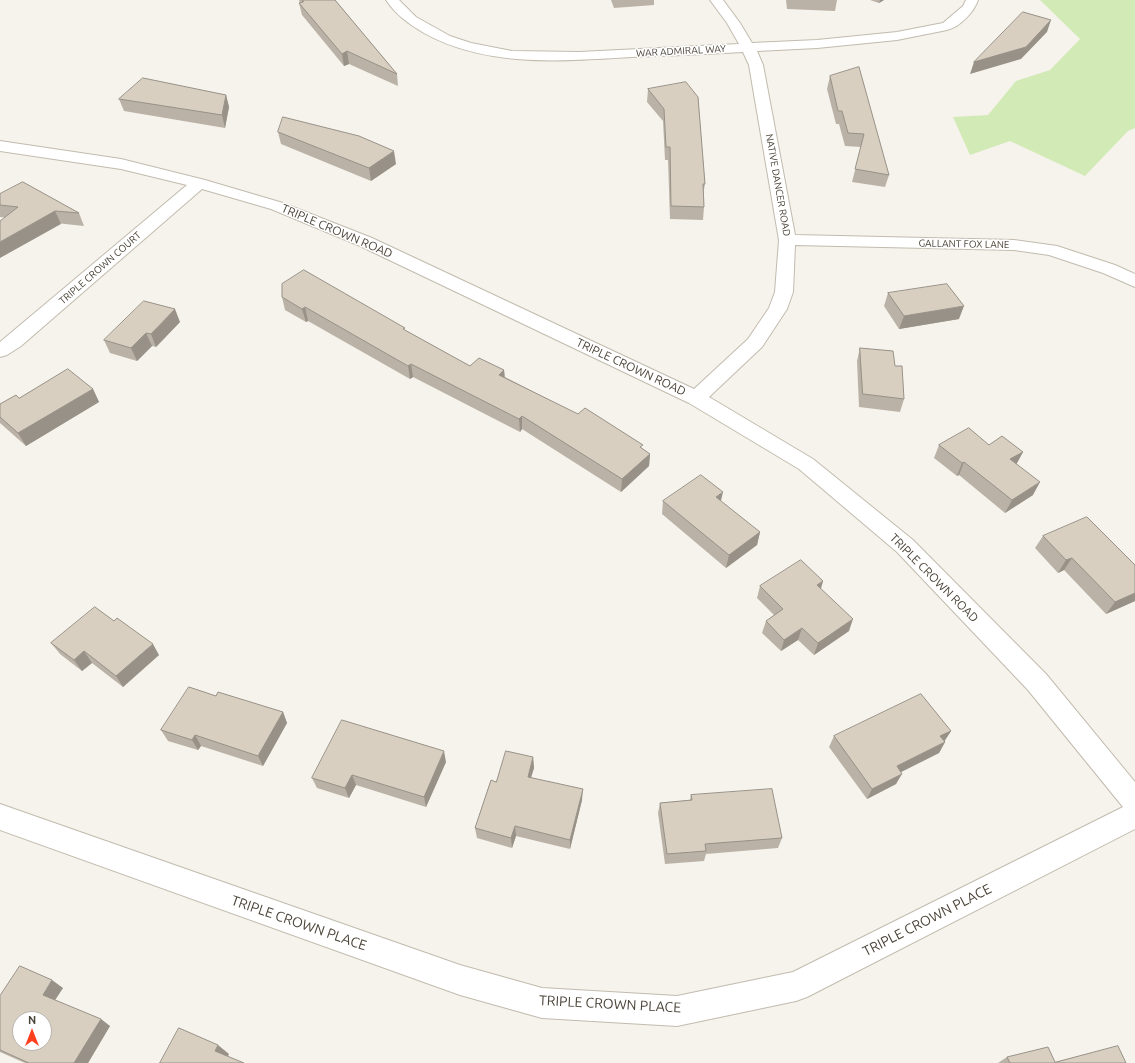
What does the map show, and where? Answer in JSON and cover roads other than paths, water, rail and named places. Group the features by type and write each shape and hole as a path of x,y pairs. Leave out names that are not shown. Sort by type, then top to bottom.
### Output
{"street":[{"name":"WAR ADMIRAL WAY","path":"392,0 411,20 445,39 468,47 512,55 579,56 817,44 897,36 947,26 969,8 972,0"},
{"name":"NATIVE DANCER ROAD","path":"696,398 755,343 778,310 784,292 787,240 756,65 749,48 730,16 716,0"},
{"name":"TRIPLE CROWN ROAD","path":"0,146 121,164 199,183 277,206 366,242 696,398 806,464 905,546 1037,682 1135,802"},
{"name":"TRIPLE CROWN COURT","path":"0,351 30,328 199,183"},
{"name":"GALLANT FOX LANE","path":"787,240 1014,245 1051,250 1109,269 1135,282"},
{"name":"TRIPLE CROWN PLACE","path":"0,817 460,980 542,1003 677,1011 796,986 1135,816"}]}
